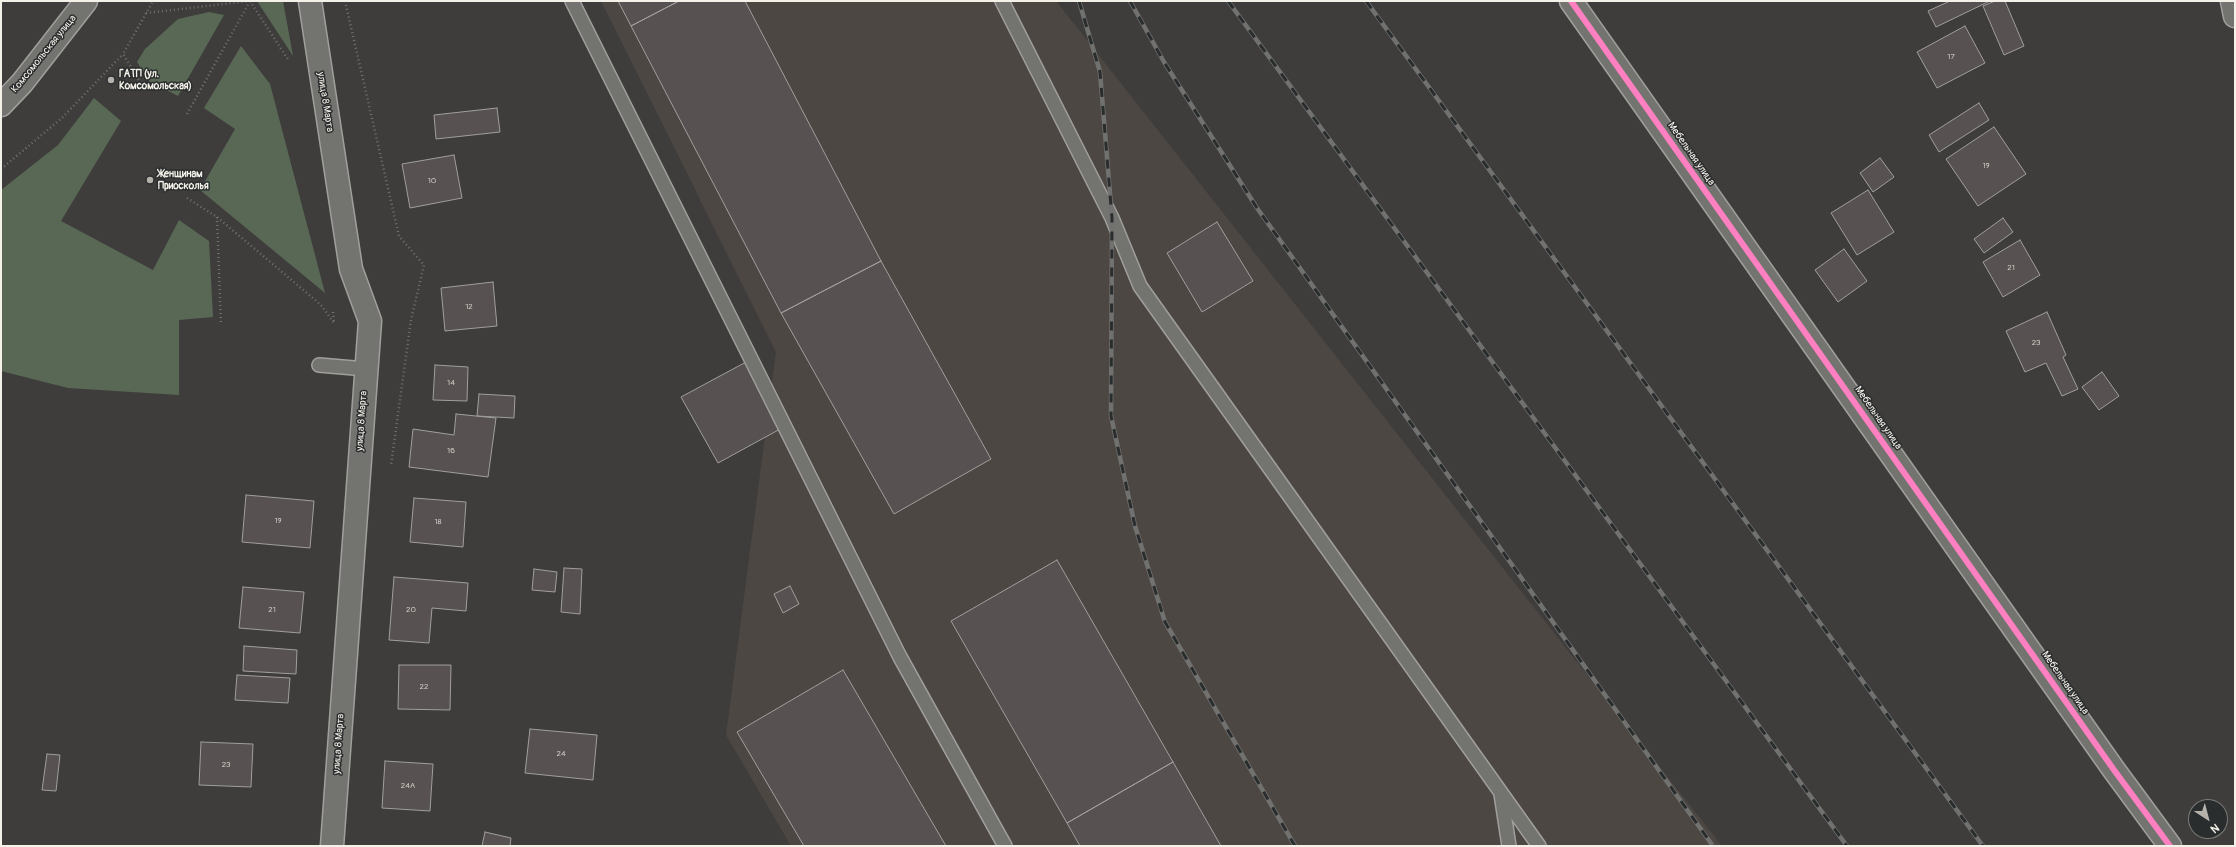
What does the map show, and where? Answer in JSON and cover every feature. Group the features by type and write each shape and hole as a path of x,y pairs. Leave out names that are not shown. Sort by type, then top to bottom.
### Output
{"street":[{"name":"Комсомольская улица","path":"1,105 22,83 86,1"},
{"name":"улица 8 Марта","path":"310,1 351,269 370,321 332,846"},
{"name":"Мебельная улица","path":"1571,1 2114,770 2170,846"},
{"path":"2232,1 2235,16"}],"lane":[{"path":"572,1 900,657 1006,846"},
{"path":"1002,1 1112,218 1140,286 1539,846"},
{"path":"319,365 366,369"},
{"path":"1500,791 1509,846"}],"path":[{"path":"1,169 62,118 123,54 153,1"},
{"path":"146,13 250,1"},
{"path":"250,1 290,64"},
{"path":"187,114 250,1"},
{"path":"345,1 399,236 424,265 411,320"},
{"path":"123,54 145,90"},
{"path":"187,198 217,217 321,305 334,323 333,308"},
{"path":"217,217 221,325"}],"shaded area":[{"path":"601,1 1056,1 1722,846 791,846 726,735 776,352"}],"green space":[{"path":"257,1 283,1 293,56"},
{"path":"209,12 224,15 178,96 149,81 137,62 145,49 178,19"},
{"path":"241,46 270,84 325,293 200,190 235,129 204,108"},
{"path":"94,98 121,121 61,221 153,270 179,220 209,241 213,317 179,320 179,395 68,388 1,371 1,190 58,145"}],"building":[{"path":"618,1 679,1 631,26"},
{"path":"679,1 745,1 881,261 781,313 631,26"},
{"path":"1950,1 1990,1 1936,27 1928,11"},
{"path":"1995,1 2005,1 2024,46 2004,55 1983,6"},
{"path":"1965,26 1985,63 1937,88 1917,52"},
{"path":"1979,103 1989,120 1939,152 1929,135"},
{"path":"497,108 500,132 436,139 434,115"},
{"path":"1994,127 2026,174 1978,206 1946,159"},
{"path":"454,155 462,198 410,208 402,164"},
{"path":"1880,158 1894,177 1873,192 1860,173"},
{"path":"1868,190 1894,232 1857,255 1831,213"},
{"path":"2003,218 2013,232 1984,253 1974,239"},
{"path":"1217,222 1253,281 1202,312 1167,253"},
{"path":"2020,240 2040,275 2003,297 1983,262"},
{"path":"1844,249 1867,281 1838,302 1815,270"},
{"path":"881,261 991,459 894,514 781,313"},
{"path":"493,282 497,326 445,331 441,288"},
{"path":"2047,312 2066,355 2063,357 2078,389 2062,396 2046,363 2025,372 2006,331"},
{"path":"746,362 782,428 718,463 681,397"},
{"path":"435,365 468,367 467,401 433,400"},
{"path":"2102,372 2119,396 2099,410 2082,387"},
{"path":"479,394 515,396 514,418 477,416"},
{"path":"456,414 496,418 488,477 409,467 413,429 454,435"},
{"path":"246,495 314,501 310,548 242,542"},
{"path":"414,498 466,502 463,547 410,542"},
{"path":"1057,560 1173,762 1067,823 951,621"},
{"path":"564,568 582,569 580,614 561,612"},
{"path":"534,569 557,572 555,592 532,590"},
{"path":"394,577 468,583 466,611 432,608 429,643 389,640"},
{"path":"790,586 799,604 783,613 774,594"},
{"path":"243,587 304,592 300,633 239,628"},
{"path":"244,646 297,650 296,674 243,671"},
{"path":"399,665 451,665 450,710 398,709"},
{"path":"843,670 946,846 804,846 737,732"},
{"path":"237,675 290,678 288,703 235,700"},
{"path":"530,729 597,735 593,780 525,773"},
{"path":"201,742 253,744 251,787 199,785"},
{"path":"47,754 60,755 56,791 42,790"},
{"path":"385,761 433,764 430,811 382,808"},
{"path":"1173,762 1221,846 1080,846 1067,823"},
{"path":"485,832 511,838 510,846 482,846"}],"railway":[{"path":"1079,1 1100,72 1112,218 1111,416 1135,526 1165,622 1295,846"},
{"path":"1130,1 1164,62 1257,208 1713,846"},
{"path":"1228,1 1847,846"},
{"path":"1366,1 1983,846"}],"cycle path":[{"path":"1571,1 2114,770 2170,846"}],"place":[{"name":"ГАТП (ул. Комсомольская)","path":"111,80"},
{"name":"Женщинам Приосколья","path":"150,180"}]}
